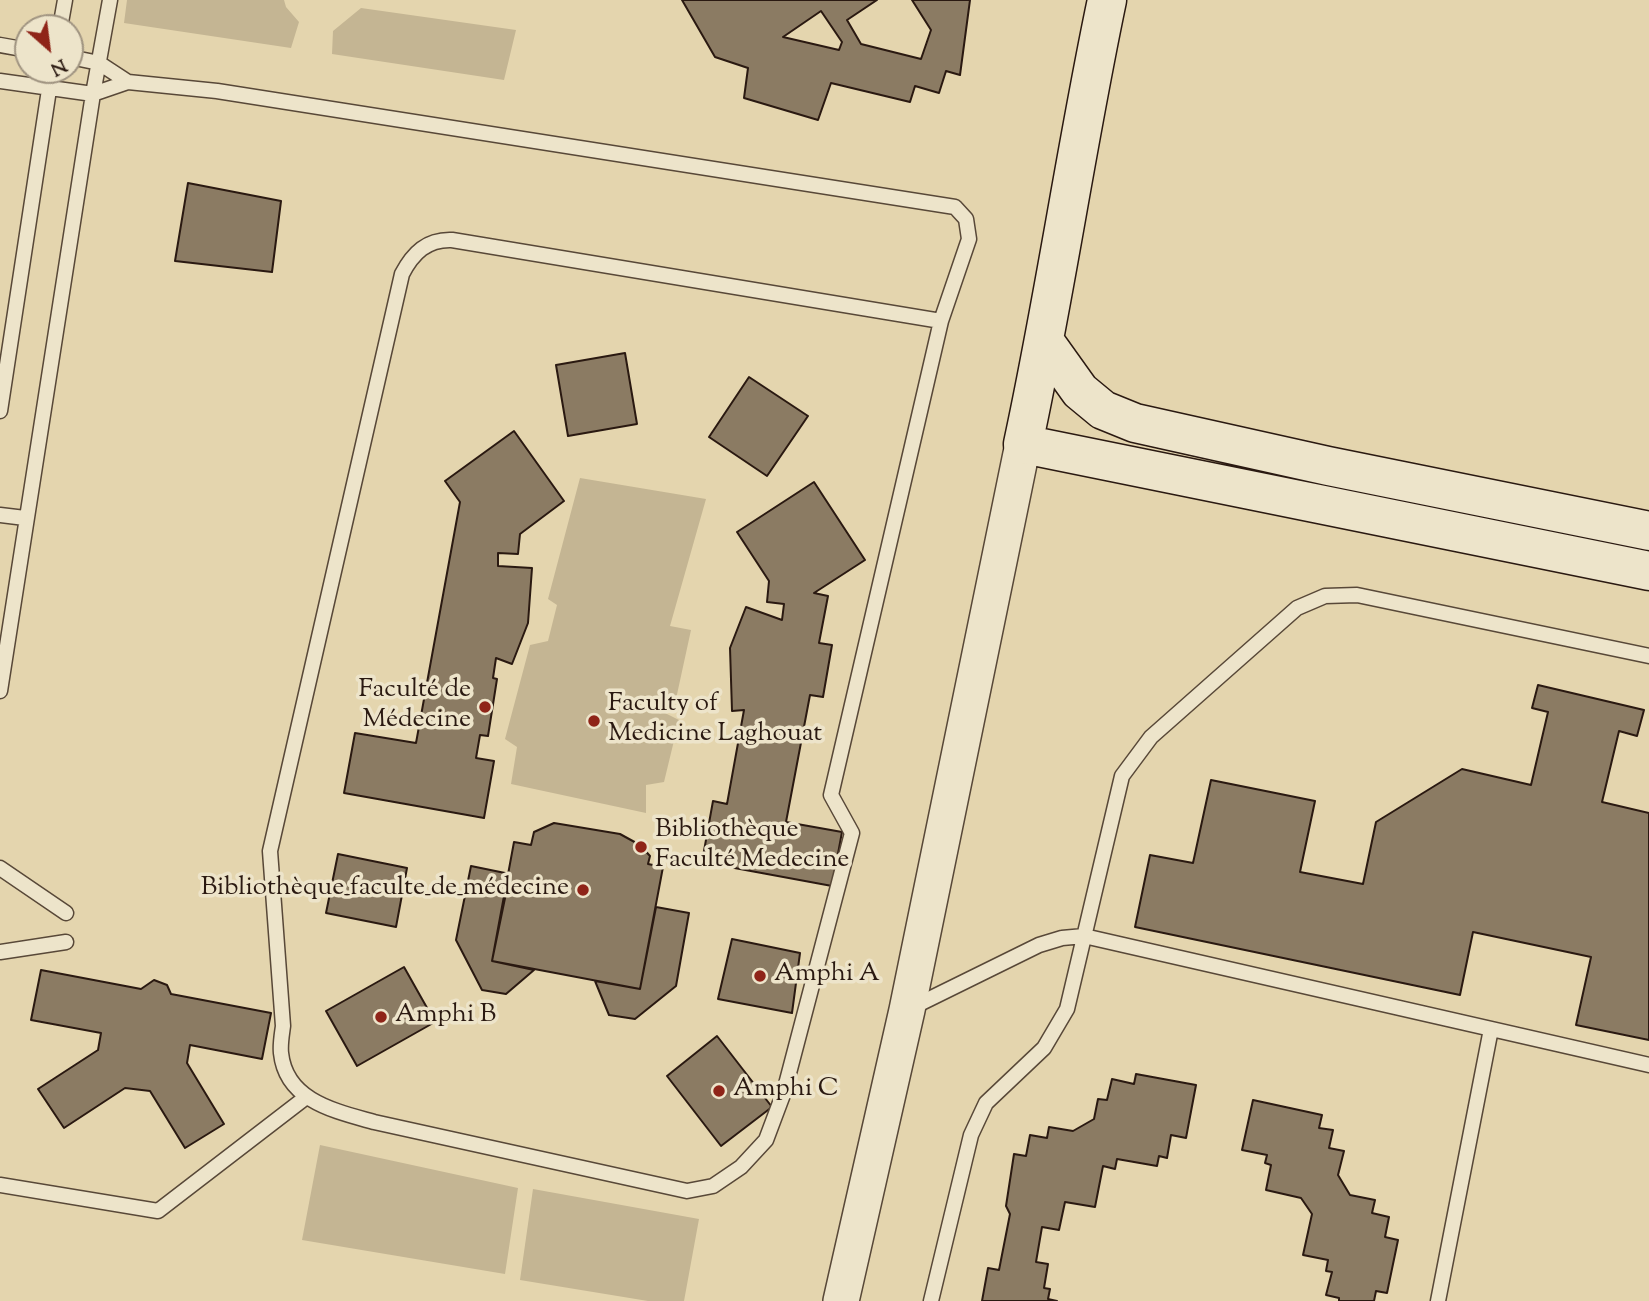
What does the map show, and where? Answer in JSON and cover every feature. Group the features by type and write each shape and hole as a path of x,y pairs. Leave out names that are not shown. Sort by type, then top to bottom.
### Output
{"main road":[{"path":"1107,0 1094,58 1045,342 1023,443 1649,571"},
{"path":"1045,342 1080,391 1103,410 1135,422 1328,466 1649,531"}],"street":[{"path":"841,1301 906,1010 1023,443"}],"lane":[{"path":"0,691 25,518 110,0"},
{"path":"84,60 99,63 128,82"},
{"path":"0,81 93,94 128,82 217,92 956,207 965,219 969,239 941,321 831,795 852,833 784,1092 766,1140 741,1167 713,1186 687,1191 374,1122 325,1108 305,1098 285,1073 280,1051 283,1026 270,851 402,274 410,260 437,239 452,240 941,321"},
{"path":"0,411 50,84"},
{"path":"0,515 25,518"},
{"path":"931,1301 971,1135 986,1103 1044,1048 1067,1009 1122,776 1151,737 1297,608 1325,596 1357,595 1649,656"},
{"path":"0,867 66,913"},
{"path":"906,1010 1039,945 1062,938 1084,936 1649,1065"},
{"path":"0,952 66,942"},
{"path":"1438,1301 1491,1028"},
{"path":"0,1185 158,1211 305,1098"}],"shaded area":[{"path":"127,0 284,0 286,7 299,22 291,48 124,23"},
{"path":"361,8 516,30 504,80 332,54 333,31"},
{"path":"580,478 706,499 670,626 691,630 676,699 665,698 663,712 679,720 664,782 646,785 646,813 511,784 517,747 505,739 530,645 548,641 557,605 548,599"},
{"path":"320,1145 518,1188 505,1274 302,1240"},
{"path":"533,1189 699,1219 684,1301 648,1301 520,1280"}],"building":[{"path":"682,0 877,0 847,20 861,44 921,59 931,30 912,0 970,0 960,75 946,71 939,93 915,86 910,102 831,83 818,120 744,98 748,68 715,57","holes":["821,11 842,42 839,50 783,37"]},
{"path":"188,183 281,201 272,272 175,261"},
{"path":"625,353 637,424 568,436 556,365"},
{"path":"749,377 808,416 767,476 709,437"},
{"path":"514,431 564,501 520,534 518,554 498,553 498,566 532,568 528,623 512,664 496,658 493,678 497,679 488,736 480,735 476,758 494,761 484,818 344,793 355,733 416,743 460,502 445,481"},
{"path":"814,482 865,560 814,593 828,596 819,643 832,645 823,697 810,695 786,822 842,832 832,886 702,862 713,801 727,804 744,710 732,711 730,648 746,607 782,620 784,604 767,602 769,581 737,532"},
{"path":"1538,685 1644,710 1637,736 1619,731 1602,802 1649,813 1649,1040 1576,1025 1591,957 1473,932 1460,995 1135,927 1150,855 1193,863 1211,780 1315,801 1300,872 1363,884 1376,822 1462,769 1531,785 1548,712 1532,708"},
{"name":"Bibliothèque_faculte_de_médecine","path":"554,823 620,834 640,845 650,856 648,864 663,867 640,989 492,961 514,842 531,845 534,832"},
{"path":"338,854 407,868 396,927 326,913"},
{"path":"471,866 510,874 492,961 534,970 506,994 482,990 456,940"},
{"path":"656,907 689,913 676,986 635,1019 609,1015 595,981 640,989"},
{"name":"Amphi A","path":"732,939 800,953 792,1013 718,999"},
{"name":"Amphi B","path":"404,967 435,1022 357,1066 326,1011"},
{"path":"41,970 141,989 154,980 167,985 171,994 271,1013 262,1059 190,1045 187,1063 224,1124 185,1148 150,1091 125,1088 64,1128 38,1089 98,1050 101,1033 31,1020"},
{"name":"Amphi C","path":"717,1036 772,1107 721,1146 667,1076"},
{"path":"1136,1074 1196,1085 1186,1138 1171,1135 1167,1158 1159,1156 1157,1166 1117,1159 1115,1169 1103,1166 1095,1207 1065,1202 1059,1230 1042,1227 1036,1262 1048,1264 1044,1288 1050,1289 1048,1299 1057,1301 982,1301 988,1268 999,1270 1010,1214 1006,1206 1014,1154 1026,1156 1030,1135 1047,1138 1049,1127 1073,1131 1094,1119 1098,1099 1107,1100 1112,1079 1134,1084"},
{"path":"1253,1100 1322,1115 1319,1128 1333,1130 1329,1148 1344,1151 1338,1175 1350,1195 1375,1200 1372,1213 1389,1217 1385,1237 1398,1240 1387,1293 1376,1291 1374,1301 1339,1301 1339,1298 1326,1295 1332,1272 1326,1271 1328,1260 1303,1255 1312,1214 1301,1198 1266,1190 1271,1165 1265,1163 1267,1155 1242,1150"}],"place":[{"name":"Faculté de Médecine","path":"485,707"},
{"name":"Faculty of Medicine Laghouat","path":"594,721"},
{"name":"Bibliothèque Faculté Medecine","path":"641,847"},
{"name":"Bibliothèque_faculte_de_médecine","path":"583,890"},
{"name":"Amphi A","path":"760,976"},
{"name":"Amphi B","path":"381,1017"},
{"name":"Amphi C","path":"719,1091"}]}
